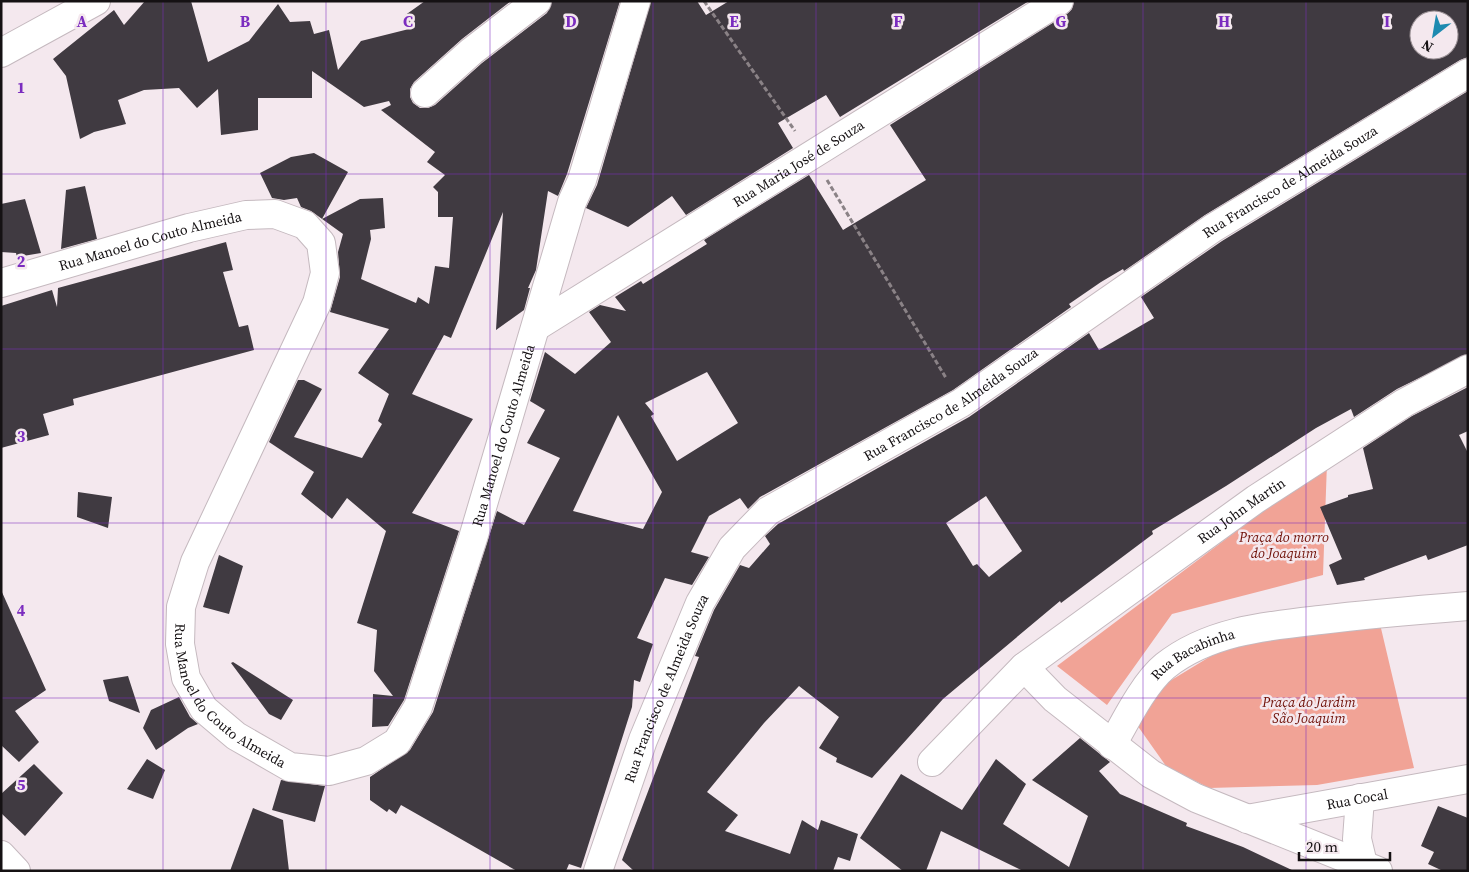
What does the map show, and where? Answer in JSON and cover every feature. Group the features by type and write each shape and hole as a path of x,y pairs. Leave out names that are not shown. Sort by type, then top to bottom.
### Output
{"street":[{"path":"1,52 96,1"},
{"path":"425,93 487,39 537,1"},
{"name":"Rua Manoel do Couto Almeida","path":"1,283 189,228 246,215 275,214 305,225 321,243 325,273 317,303 195,562 181,607 180,644 186,678 204,709 230,731 290,767 329,771 366,761 397,742 418,707 537,326 572,202 582,180 636,1"},
{"name":"Rua Maria José de Souza","path":"537,326 696,225 1059,1"},
{"name":"Rua Francisco de Almeida Souza","path":"598,871 643,740 700,603 732,548 768,510 961,402 1212,228 1468,73"},
{"name":"Rua John Martin","path":"932,762 1024,667 1256,499 1404,403 1468,370"},
{"name":"Rua Bacabinha","path":"1112,745 1134,706 1164,667 1200,644 1253,628 1377,613 1468,606"},
{"path":"1024,667 1055,699 1151,774 1196,798 1371,868"},
{"name":"Rua Cocal","path":"1247,819 1468,779"},
{"path":"1360,798 1357,839 1371,868"},
{"path":"1,855 16,871"}],"path":[{"path":"704,1 812,155 961,402"}],"green space":[{"name":"Praça do morro do Joaquim","path":"1327,463 1323,575 1172,614 1107,705 1057,666"},
{"name":"Praça do Jardim São Joaquim","path":"1380,624 1414,768 1317,785 1209,788 1166,766 1137,725 1155,690 1239,639"}],"building":[{"path":"145,1 191,1 208,62 249,41 278,4 290,22 310,21 314,34 329,30 338,70 361,41 413,28 404,16 425,1 511,1 462,39 414,82 410,89 410,97 413,103 420,108 428,108 435,105 482,63 547,13 552,1 620,1 567,174 558,196 548,191 536,270 528,288 530,288 524,310 496,330 503,212 451,338 444,335 412,394 473,419 412,513 459,531 404,700 388,726 372,727 373,694 393,696 374,671 377,630 357,623 386,531 347,498 332,519 301,494 314,472 269,442 298,380 304,380 322,389 294,437 362,458 382,424 378,421 389,394 358,373 389,329 330,312 340,277 338,252 343,234 322,219 360,199 383,198 385,228 370,230 371,239 361,279 416,303 418,297 429,304 435,266 449,268 453,217 438,217 438,192 433,187 445,175 427,162 435,152 381,110 391,105 389,101 364,107 312,71 312,98 258,98 258,130 221,135 218,89 197,108 179,88 144,90 118,100 126,124 94,132 80,139 66,76 53,59 114,10 124,25"},
{"path":"651,1 697,1 706,15 729,1 1029,1 840,117 826,95 778,123 793,148 686,215 672,196 628,227 586,208 597,185"},
{"path":"1074,1 1468,1 1468,57 1460,60 1205,215 1124,271 1123,269 1101,282 1069,304 1071,307 953,390 760,497 748,509 740,498 709,516 691,552 709,557 692,585 665,578 637,638 653,644 640,682 634,680 632,707 581,868 569,864 566,871 517,871 401,805 396,814 389,809 387,812 370,800 370,777 410,750 433,712 497,511 524,525 560,458 527,443 545,410 530,401 545,352 575,374 611,342 589,312 600,305 626,311 615,297 641,281 643,284 707,244 704,240 809,175 843,230 926,180 890,125 1067,14 1072,9","holes":["707,372 738,423 677,461 651,416 654,414 645,403","618,415 662,492 643,529 573,511"]},
{"path":"1468,91 1468,354 1397,389 1354,417 1351,409 1316,428 1152,531 1153,534 1061,603 1060,601 943,699 872,778 836,762 837,758 819,748 839,717 799,686 764,723 707,792 738,815 725,831 790,854 802,820 818,830 821,820 858,834 850,861 838,857 833,871 634,871 622,860 699,657 695,656 714,610 740,565 749,568 770,544 765,536 778,524 969,417 1089,333 1099,350 1154,318 1141,297 1222,241","holes":["986,496 1022,551 989,577 977,564 973,566 946,523"]},
{"path":"314,153 348,172 322,219 301,207 297,198 284,200 272,198 260,173 291,157"},
{"path":"85,186 97,239 61,249 66,190"},
{"path":"25,199 41,253 17,257 16,253 1,252 1,204"},
{"path":"226,242 233,270 223,272 239,327 248,325 254,350 73,399 74,405 43,414 49,435 1,448 1,306 52,290 57,307 58,288"},
{"path":"1468,387 1468,431 1459,435 1468,453 1468,545 1428,560 1426,555 1364,578 1365,580 1337,585 1329,565 1342,559 1320,507 1348,497 1348,495 1373,489 1363,448 1412,416"},
{"path":"78,492 112,497 108,528 77,517"},
{"path":"219,555 243,566 229,614 203,607"},
{"path":"1,590 46,690 15,711 39,742 19,762 1,745"},
{"path":"233,662 293,700 281,720 269,714 231,663"},
{"path":"128,676 140,713 109,701 103,680"},
{"path":"179,697 190,717 198,724 188,728 156,750 143,728 151,710"},
{"path":"1080,738 1110,762 1099,771 1120,794 1187,823 1186,826 1243,847 1294,871 1023,871 941,831 926,871 903,871 860,838 901,774 962,810 996,759 1026,784 1003,824 1069,867 1088,816 1032,780"},
{"path":"147,759 165,770 153,799 127,789"},
{"path":"34,764 63,793 25,836 1,813 1,794"},
{"path":"281,780 325,786 315,822 272,810"},
{"path":"1438,806 1468,818 1468,871 1443,871 1428,864 1434,852 1421,846"},
{"path":"253,808 283,820 289,871 230,871"}]}
